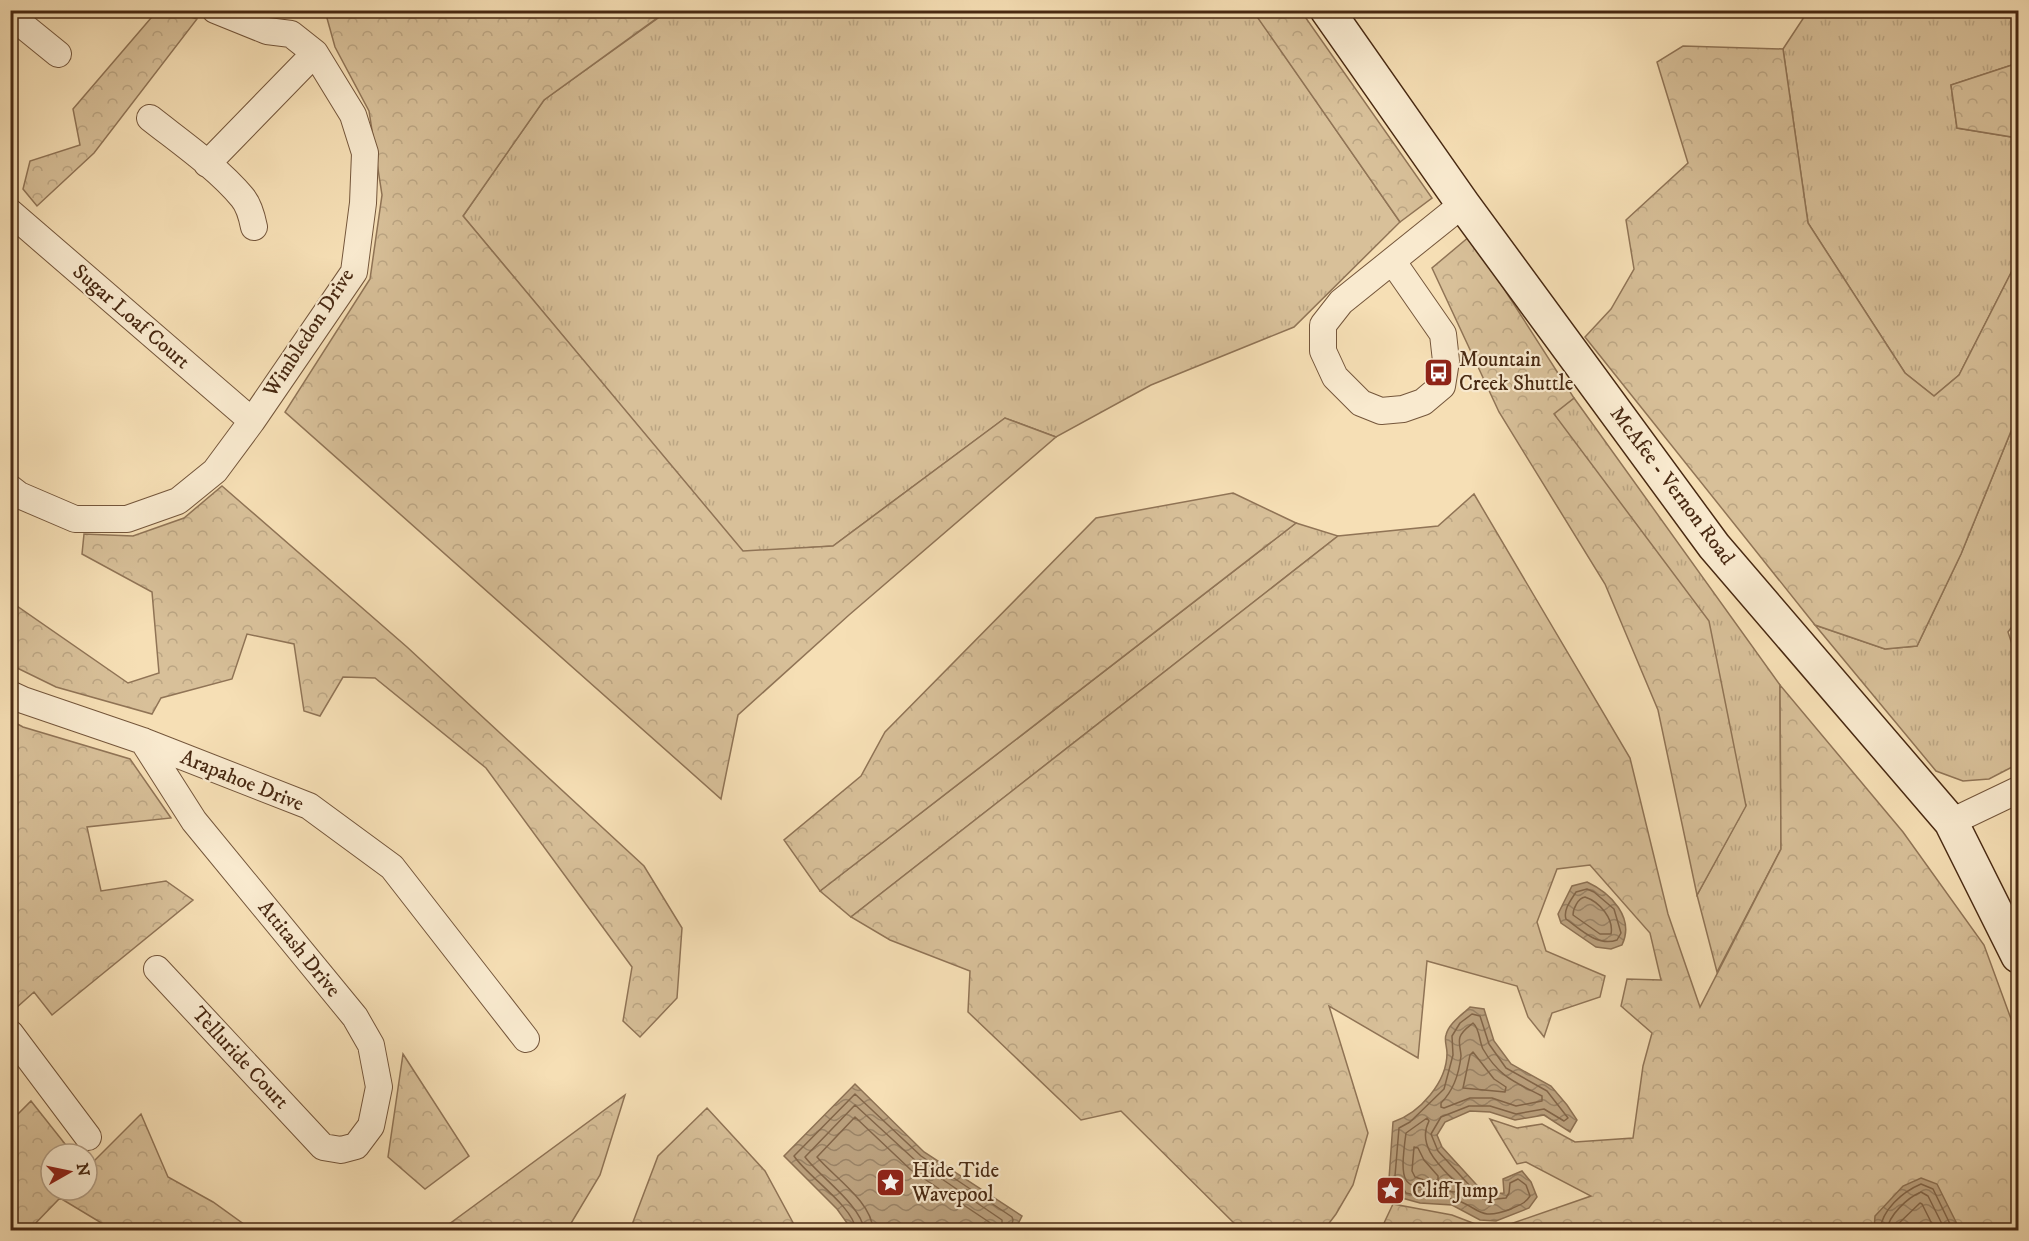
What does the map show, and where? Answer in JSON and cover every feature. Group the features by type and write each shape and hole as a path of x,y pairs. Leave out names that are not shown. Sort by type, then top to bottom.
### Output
{"main road":[{"name":"McAfee - Vernon Road","path":"1328,10 1463,204 1714,546 1951,822 2019,956"}],"street":[{"name":"Wimbledon Drive","path":"15,491 75,519 127,519 178,501 215,471 354,272 363,203 365,153 353,115 315,53 291,34 267,31 215,10"},
{"path":"21,17 58,54"},
{"path":"207,164 315,53"},
{"path":"150,118 207,164 243,198 254,227"},
{"path":"1393,262 1443,334 1446,361 1442,386 1423,402 1403,409 1381,411 1361,403 1335,377 1323,351 1323,325 1341,302 1463,204"},
{"name":"Sugar Loaf Court","path":"10,212 252,421"},
{"name":"Arapahoe Drive","path":"10,694 143,741 309,806 392,867 526,1039"},
{"name":"Attitash Drive","path":"143,741 194,821 355,1017 371,1045 379,1087 370,1126 356,1146 341,1150 323,1147"},
{"path":"1951,822 2019,790"},
{"name":"Telluride Court","path":"157,969 323,1147"},
{"path":"10,1033 88,1137"}],"green space":[{"path":"668,10 544,100 463,216 743,551 833,546 1005,418 1056,437 849,615 738,715 721,799 285,412 370,279 382,195 369,111 335,47 325,11"},
{"path":"1253,10 1400,222 1294,327 1151,385 1056,437 1005,418 833,546 743,552 463,216 544,100 668,11"},
{"path":"157,11 173,11 197,19 94,153 37,206 23,189 30,161 80,145 73,109"},
{"path":"1253,11 1301,11 1432,198 1400,222"},
{"path":"1808,11 2018,11 2018,63 1951,85 1957,128 2018,138 2018,259 1959,375 1934,396 1905,373 1808,223 1783,49"},
{"path":"1683,46 1783,49 1808,223 1905,373 1934,396 1959,375 2018,259 2018,414 1961,554 1917,646 1885,649 1815,625 1585,337 1611,309 1634,269 1626,220 1688,163 1657,62"},
{"path":"2018,63 2018,138 1957,128 1951,85"},
{"path":"1470,236 1574,398 1554,414 1709,621 1746,806 1697,895 1658,710 1605,584 1499,412 1432,268"},
{"path":"1574,398 1780,685 1781,849 1717,972 1697,895 1746,805 1554,413"},
{"path":"2018,414 2018,619 2008,632 2018,663 2018,764 1989,779 1963,781 1936,771 1815,625 1885,649 1917,646 1961,554"},
{"path":"222,486 407,647 644,866 682,928 677,998 640,1037 623,1021 632,967 486,768 375,678 343,677 320,716 304,711 294,644 247,634 232,679 161,698 152,714 56,687 11,665 11,602 128,683 159,673 152,592 82,554 84,534 133,536 184,518"},
{"path":"1233,493 1296,523 820,891 784,840 861,776 885,732 1096,518"},
{"path":"1474,494 1630,758 1668,914 1700,1007 1781,849 1780,685 1903,832 1984,945 2018,1038 2018,1230 1493,1230 1591,1196 1526,1162 1517,1164 1490,1119 1517,1128 1542,1124 1575,1142 1633,1138 1643,1066 1652,1033 1621,1006 1627,979 1661,980 1650,933 1590,865 1557,869 1537,922 1546,951 1605,976 1600,997 1552,1013 1544,1037 1528,1017 1517,986 1427,961 1418,1058 1329,1006 1368,1133 1353,1185 1324,1230 1241,1230 1121,1111 1081,1120 968,1012 970,971 890,940 851,917 1338,536 1438,526"},
{"path":"1296,523 1338,536 851,917 820,891"},
{"path":"10,720 23,727 130,759 171,818 87,827 101,891 166,881 193,900 52,1015 34,992 16,1008 11,1000"},
{"path":"403,1054 469,1156 425,1189 388,1157"},
{"path":"625,1095 600,1175 567,1230 441,1230"},
{"path":"31,1101 63,1142 39,1142 39,1202 56,1202 29,1230 11,1230 11,1121"},
{"path":"707,1108 765,1171 797,1230 630,1230 658,1156"},
{"path":"141,1114 168,1177 213,1202 252,1230 113,1230 67,1202 99,1202 99,1156"},
{"path":"1393,1204 1452,1215 1491,1230 1391,1230 1384,1223"}],"water":[{"path":"1587,882 1612,900 1623,916 1625,935 1622,945 1611,949 1596,947 1561,923 1558,914 1572,886"},
{"path":"1470,1007 1484,1009 1494,1041 1511,1064 1551,1086 1577,1120 1570,1132 1544,1115 1515,1120 1490,1112 1470,1111 1445,1122 1437,1135 1442,1147 1485,1194 1504,1193 1503,1179 1522,1171 1531,1182 1537,1197 1529,1208 1496,1221 1480,1220 1452,1205 1420,1203 1402,1198 1389,1179 1393,1122 1413,1112 1437,1085 1446,1064 1445,1039 1448,1031"},
{"name":"Hide Tide Wavepool","path":"855,1084 924,1152 1022,1216 1015,1230 852,1230 837,1209 784,1156"},
{"path":"1921,1178 1937,1184 1960,1230 1874,1230 1875,1216 1903,1186"}],"place":[{"name":"Mountain Creek Shuttle","path":"1438,372"},
{"name":"Hide Tide Wavepool","path":"891,1183"},
{"name":"Cliff Jump","path":"1391,1191"}]}
